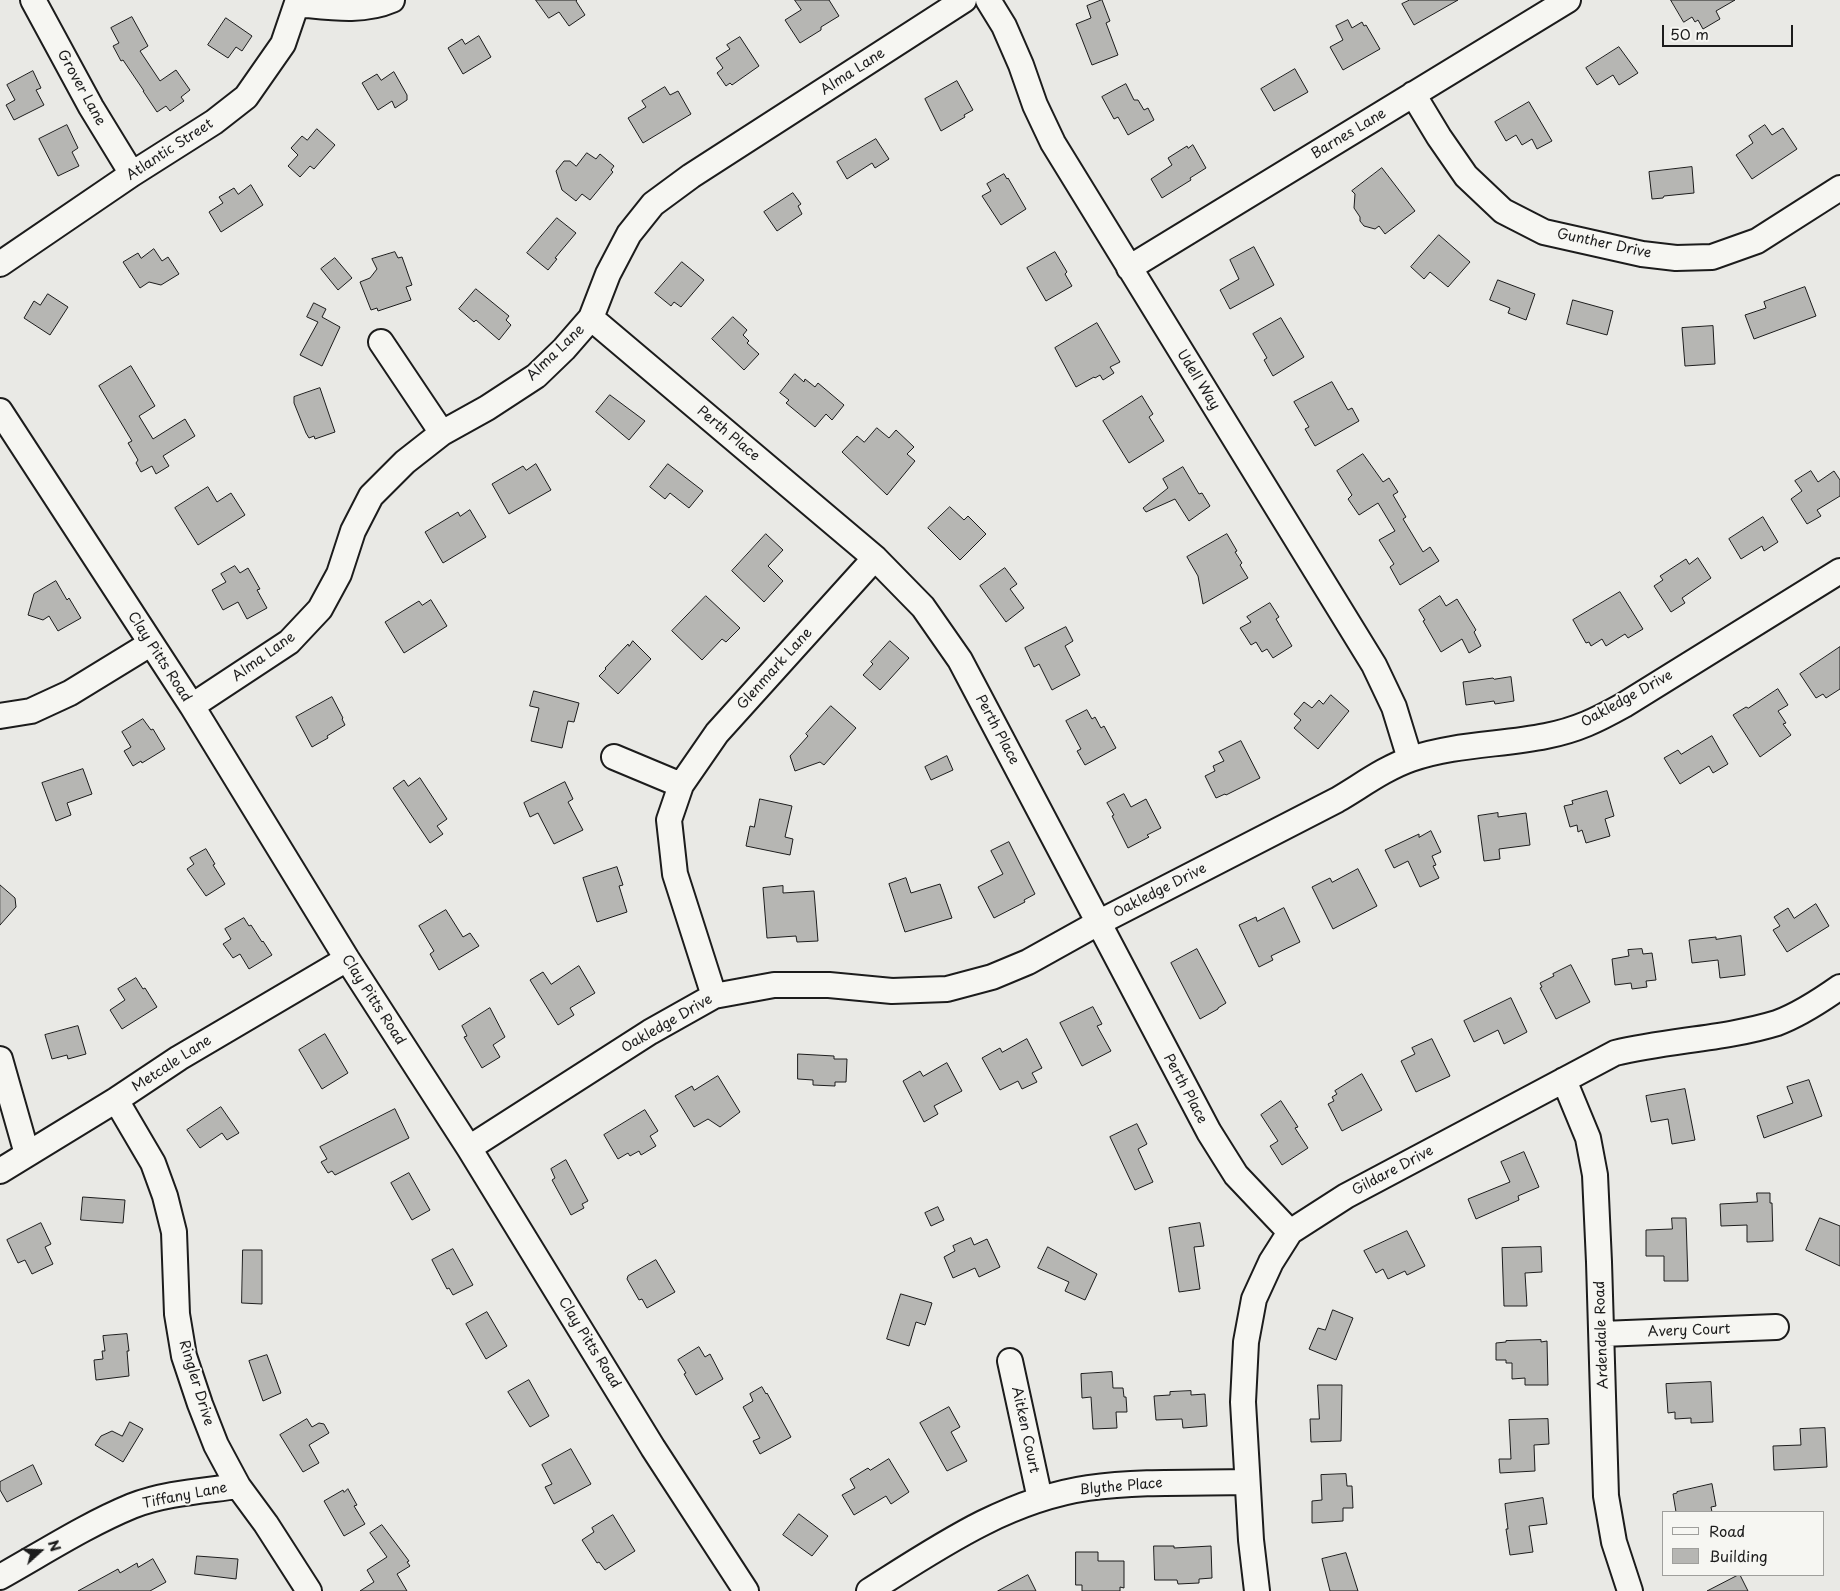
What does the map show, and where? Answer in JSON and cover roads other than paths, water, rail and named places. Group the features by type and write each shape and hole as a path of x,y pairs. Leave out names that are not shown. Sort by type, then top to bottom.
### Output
{"street":[{"name":"Grover Lane","path":"33,0 91,107 132,174"},
{"path":"298,2 350,9 383,4 392,0"},
{"name":"Alma Lane","path":"192,706 289,642 320,609 339,574 353,531 371,496 405,462 442,433 487,408 536,376 564,349 590,318 608,274 628,234 653,204 691,176 964,0"},
{"name":"Udell Way","path":"988,0 1004,26 1021,65 1035,105 1053,143 1374,665 1394,707 1410,759"},
{"name":"Barnes Lane","path":"1129,268 1568,0"},
{"name":"Atlantic Street","path":"0,264 132,174 214,122 246,97 283,44 298,2"},
{"name":"Gunther Drive","path":"1413,94 1439,138 1466,176 1503,211 1544,232 1642,254 1676,258 1712,257 1757,241 1840,188"},
{"name":"Perth Place","path":"590,318 876,558 923,607 960,660 1209,1132 1236,1174 1266,1209 1290,1232"},
{"path":"381,342 442,433"},
{"name":"Clay Pitts Road","path":"0,411 192,706 347,959 469,1148 653,1448 746,1591"},
{"name":"Glenmark Lane","path":"714,996 675,874 669,820 681,785 716,733 876,558"},
{"name":"Oakledge Drive","path":"469,1148 650,1032 714,996 774,985 829,985 892,991 947,989 992,978 1028,962 1098,923 1337,800 1374,777 1410,759 1450,750 1546,736 1588,724 1624,705 1840,571"},
{"path":"0,716 31,710 70,693 150,644"},
{"path":"614,757 681,785"},
{"name":"Metcale Lane","path":"0,1171 116,1100 179,1058 347,959"},
{"name":"Gildare Drive","path":"1257,1591 1250,1540 1243,1402 1246,1342 1254,1299 1271,1262 1290,1232 1346,1196 1616,1053 1645,1046 1738,1032 1778,1022 1822,999 1840,987"},
{"path":"0,1059 27,1154"},
{"name":"Ardendale Road","path":"1564,1080 1588,1138 1595,1175 1602,1334 1606,1496 1614,1542 1630,1591"},
{"name":"Ringler Drive","path":"116,1100 153,1163 165,1196 174,1232 177,1314 184,1356 216,1445 238,1486 266,1524 309,1591"},
{"name":"Avery Court","path":"1602,1334 1776,1327"},
{"name":"Aitken Court","path":"1010,1361 1040,1499"},
{"name":"Blythe Place","path":"870,1591 966,1532 1001,1514 1040,1499 1086,1488 1126,1484 1247,1482"},
{"name":"Tiffany Lane","path":"0,1577 95,1524 133,1506 173,1495 238,1486"}]}
